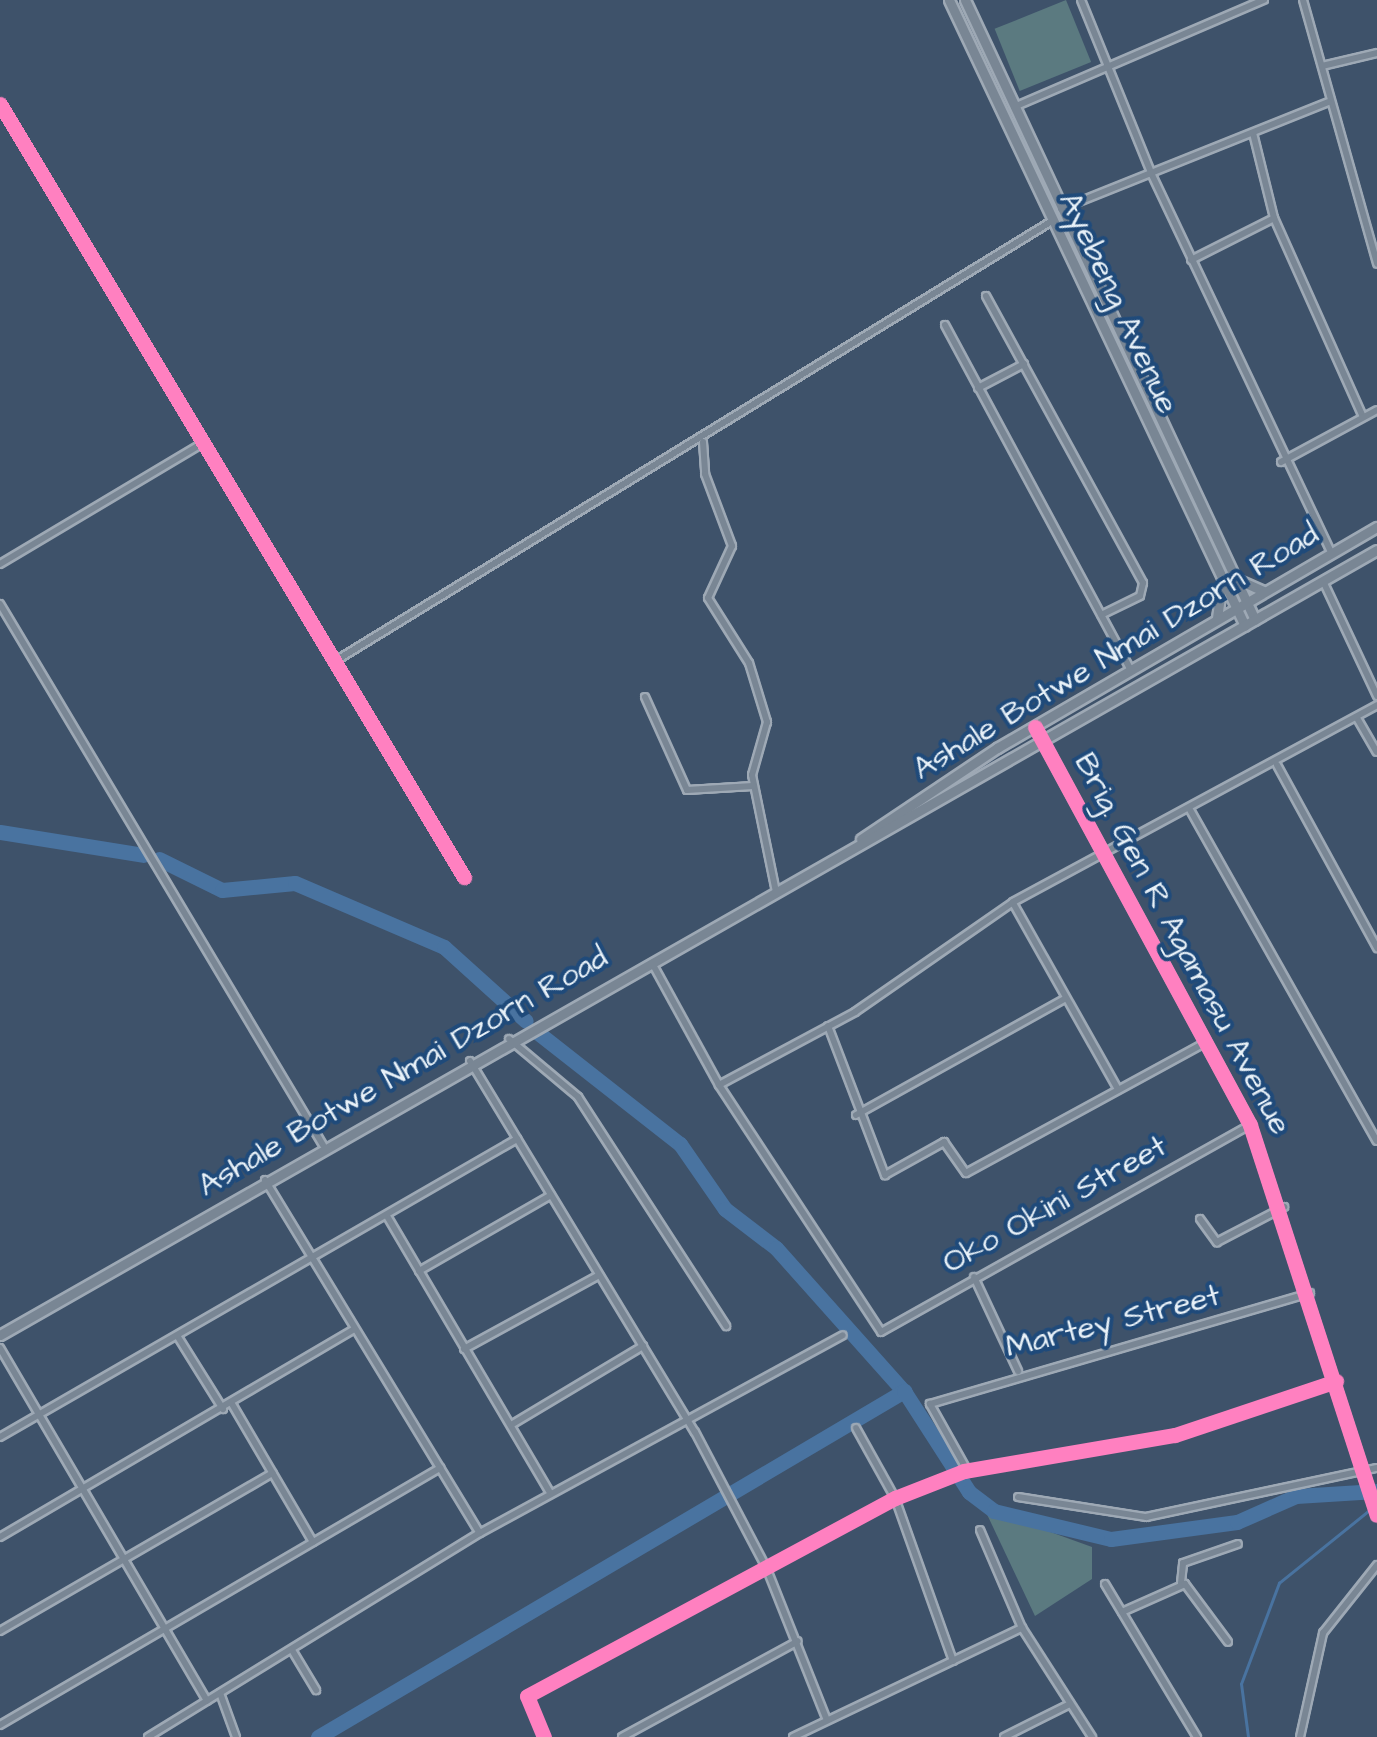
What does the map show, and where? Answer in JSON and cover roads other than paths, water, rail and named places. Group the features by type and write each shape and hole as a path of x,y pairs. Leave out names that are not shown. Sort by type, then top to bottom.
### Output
{"main road":[{"name":"Ayebeng Avenue","path":"949,0 1222,584 1255,620"},
{"name":"Ayebeng Avenue","path":"965,0 1232,577 1244,626"},
{"name":"Ashale Botwe Nmai Dzorn Road","path":"834,858 1035,728 1377,527"},
{"name":"Ashale Botwe Nmai Dzorn Road","path":"0,1335 470,1061 1043,742 1377,550"},
{"path":"1232,577 1266,592"},
{"path":"1212,623 1226,604 1222,584"},
{"name":"Brig. Gen R Agamasu Avenue","path":"1035,728 1250,1125 1284,1206 1377,1515"}],"street":[{"path":"1082,0 1104,64 1152,176 1282,462 1331,552"},
{"path":"1013,108 1104,64 1264,0"},
{"path":"1303,0 1328,102 1377,264"},
{"path":"1322,66 1377,53"},
{"path":"1061,209 1152,176 1328,102"},
{"path":"0,104 464,876"},
{"path":"1252,133 1274,218 1363,417"},
{"path":"1191,260 1274,218"},
{"path":"337,660 703,442 1052,222"},
{"path":"986,296 1142,583 1140,596 1101,615"},
{"path":"945,325 1132,672"},
{"path":"978,388 1024,364"},
{"path":"1282,462 1377,410"},
{"path":"703,442 704,474 732,546 711,581 710,607 749,663 766,722 753,786 776,892"},
{"path":"0,564 203,443"},
{"path":"1322,581 1377,696"},
{"path":"0,604 323,1146"},
{"path":"645,697 687,790 753,786"},
{"path":"650,960 719,1085 828,1026 1013,902 1276,764 1377,705"},
{"path":"1358,718 1377,752"},
{"path":"1276,764 1377,948"},
{"path":"1190,808 1377,1141"},
{"path":"1013,902 1118,1089"},
{"path":"856,1114 1064,998"},
{"path":"828,1026 856,1114 884,1175 944,1142 966,1173 1206,1042"},
{"path":"510,1039 578,1097 726,1326"},
{"path":"470,1061 687,1417 766,1567 826,1718"},
{"name":"Oko Okini Street","path":"719,1085 885,1331 974,1277 1250,1125"},
{"path":"0,1437 517,1139"},
{"path":"265,1180 480,1534"},
{"path":"419,1271 551,1195"},
{"path":"1200,1219 1217,1242 1284,1206"},
{"path":"387,1216 550,1493"},
{"path":"464,1349 600,1274"},
{"path":"974,1277 1018,1372"},
{"name":"Martey Street","path":"966,1470 930,1404 1018,1372 1310,1293"},
{"path":"0,1537 355,1330"},
{"path":"148,1737 550,1493 843,1335"},
{"path":"178,1337 223,1410"},
{"path":"511,1426 643,1346"},
{"path":"0,1348 80,1493 207,1701"},
{"path":"544,1737 528,1696 895,1498 966,1470 1176,1435 1336,1381"},
{"path":"232,1404 313,1542"},
{"path":"856,1428 895,1498 953,1661"},
{"path":"0,1726 440,1468"},
{"path":"1018,1498 1146,1517 1377,1468"},
{"path":"0,1631 274,1474"},
{"path":"980,1530 1022,1628 1092,1737"},
{"path":"1228,1642 1181,1583 1184,1563 1238,1544"},
{"path":"1300,1737 1322,1633 1377,1564"},
{"path":"1122,1612 1181,1583"},
{"path":"1105,1584 1197,1737"},
{"path":"796,1736 826,1718 1022,1628"},
{"path":"622,1737 798,1641"},
{"path":"292,1650 316,1690"},
{"path":"220,1693 236,1737"},
{"path":"1004,1737 1070,1704"}],"waterway":[{"path":"0,832 143,855"},
{"path":"159,859 222,890 295,883 444,947 526,1021"},
{"path":"537,1032 680,1144 725,1209 776,1248 905,1393"},
{"path":"318,1737 904,1391 969,1492 994,1511 1111,1539 1237,1522 1296,1496 1377,1491"},
{"path":"1248,1737 1241,1684 1279,1583 1372,1508"}]}
